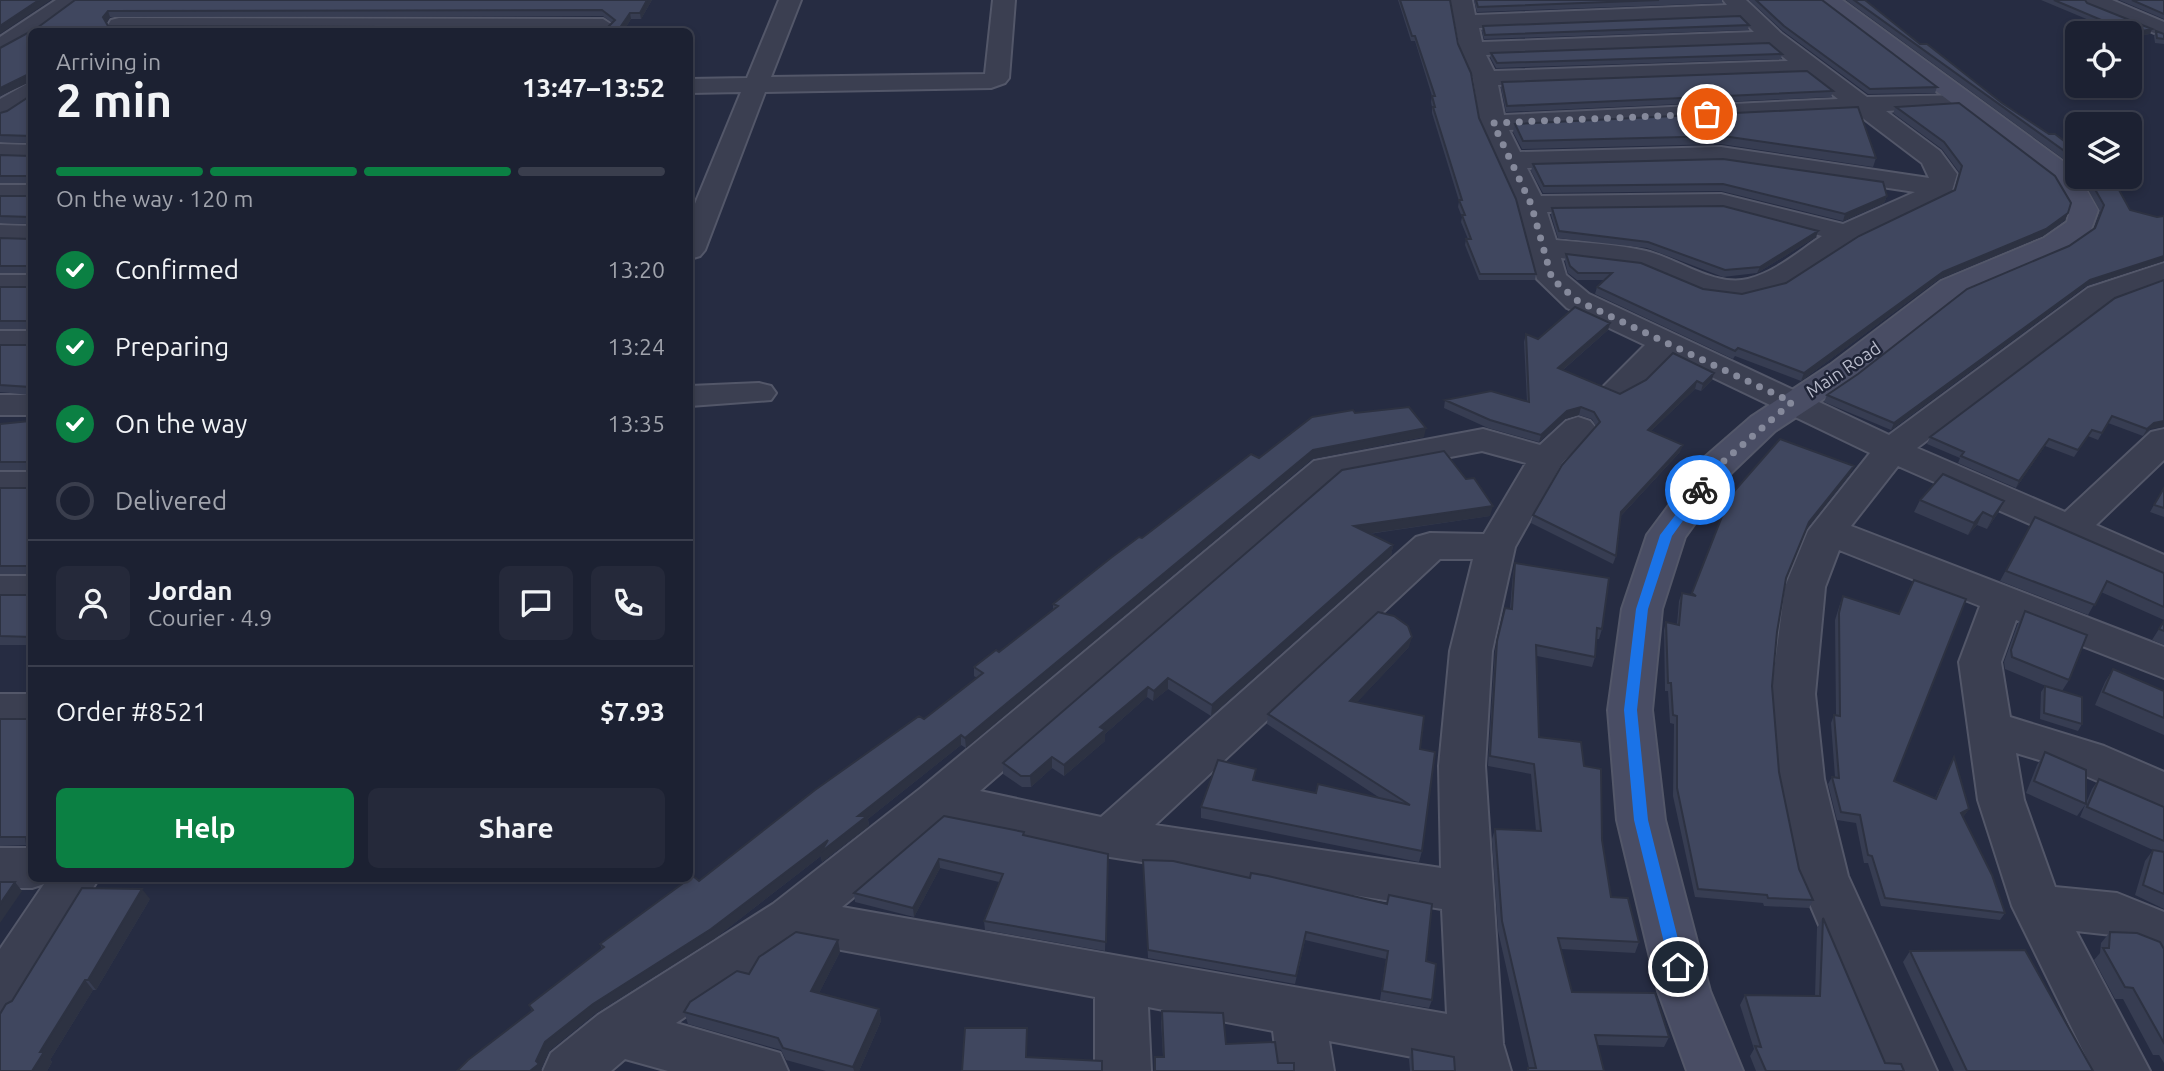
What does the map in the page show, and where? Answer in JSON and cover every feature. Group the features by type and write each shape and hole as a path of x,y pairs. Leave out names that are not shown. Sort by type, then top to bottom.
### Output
{"street":[{"path":"29,28 71,0"},
{"path":"379,26 406,0"},
{"path":"444,26 471,0"},
{"path":"524,26 547,0"},
{"path":"693,242 790,0"},
{"path":"693,86 991,81 997,78 1004,0"},
{"path":"1465,18 1498,0"},
{"name":"Main Road","path":"1715,1071 1684,992 1641,820 1630,710 1642,609 1666,535 1718,466 1792,402 1842,372 1952,287 2054,244 2080,226 2084,210 2064,176 1828,0"},
{"path":"2094,0 2164,30"},
{"path":"305,26 333,1"},
{"path":"116,28 147,6"},
{"path":"1465,18 1739,6 1773,38 1931,157 1943,174 1941,188 1917,204 1847,234 1776,280 1748,290 1720,289 1657,264 1620,255 1546,248"},
{"path":"2130,15 2164,14"},
{"path":"1465,18 1773,38"},
{"path":"1465,18 1485,78 1493,123 1513,160 1531,204 1546,248 1552,279 1578,301 1892,450 2164,570"},
{"path":"178,28 524,26 605,22"},
{"path":"0,47 28,28"},
{"path":"1485,78 1812,67"},
{"path":"0,84 28,86"},
{"path":"0,111 28,89"},
{"path":"1493,123 1868,107 1959,100"},
{"path":"0,117 28,117"},
{"path":"0,152 28,153"},
{"path":"1513,160 1721,155 1941,188"},
{"path":"0,193 28,193"},
{"path":"1531,204 1721,202 1847,234"},
{"path":"0,234 28,235"},
{"path":"1909,1071 1823,876 1801,779 1793,694 1805,587 1828,531 1892,450 2099,295 2164,272"},
{"path":"0,284 28,284"},
{"path":"0,341 28,341"},
{"path":"1619,388 1665,344"},
{"path":"693,396 759,393"},
{"path":"0,405 28,405"},
{"path":"791,919 1298,1013 1480,1058 1466,892 1462,766 1471,651 1496,547 1547,458 1578,428"},
{"path":"571,1071 617,1032 791,919 938,802 1327,468 1483,440 1547,458"},
{"path":"2071,528 2164,440"},
{"path":"0,483 28,483"},
{"path":"1828,531 2164,663"},
{"path":"1111,838 1430,546 1496,547"},
{"path":"0,589 28,589"},
{"path":"2003,598 1980,662 2001,800 2036,906 2122,1071"},
{"path":"0,710 28,710"},
{"path":"1989,727 2088,758 2164,792"},
{"path":"938,802 1111,838 1466,892"},
{"path":"0,868 28,868"},
{"path":"0,993 72,882"},
{"path":"2036,906 2117,914 2164,935"},
{"path":"1121,979 1124,1071"},
{"path":"1298,1013 1306,1071"},
{"path":"617,1032 760,1071"}],"building":[{"path":"0,0 39,0 0,26"},
{"path":"75,0 647,0 640,13 630,13 620,28 607,28 37,28","holes":["602,10 615,20 607,28 108,26 103,17 108,11"]},
{"path":"1400,0 1450,0 1458,44 1471,73 1479,118 1516,199 1536,274 1480,274 1466,239 1471,239 1462,215 1465,215 1459,200 1462,200 1433,107 1432,96 1435,96"},
{"path":"1476,0 1659,0 1478,7"},
{"path":"1756,0 1822,0 1937,87 1870,89 1784,26"},
{"path":"1854,0 1865,0 1920,44 1927,44 2002,103 2049,134 2055,134 2065,142 2065,151"},
{"path":"2054,0 2085,0 2132,21 2104,21"},
{"path":"2132,0 2164,0 2164,14"},
{"path":"1740,16 1749,25 1485,35 1483,26"},
{"path":"2156,31 2164,34 2164,39 2157,38"},
{"path":"28,33 28,74 0,88 0,48"},
{"path":"1769,43 1782,54 1497,63 1491,53"},
{"path":"1807,71 1833,91 1507,106 1502,82"},
{"path":"28,97 28,136 0,135 0,113"},
{"path":"1959,103 2055,176 2071,203 2068,213 2046,229 1943,272 1804,373 1738,348 1735,351 1597,287 1612,273 1578,273 1570,266 1566,254 1641,263 1703,289 1742,294 1786,283 1859,236 1955,190 1962,166 1944,142 1896,107"},
{"path":"1858,107 1876,158 1723,136 1523,141 1515,124"},
{"path":"0,155 28,156 28,176 0,176"},
{"path":"1723,159 1883,182 1887,196 1845,214 1723,184 1544,186 1533,164"},
{"path":"2095,189 2118,189 2130,210 2157,217 2164,216 2164,256 2090,280 1894,423 1827,395 1967,289 2069,246 2095,228 2104,205"},
{"path":"0,196 28,196 28,217 0,216"},
{"path":"1723,206 1818,231 1760,267 1725,270 1648,242 1559,231 1552,208"},
{"path":"0,238 28,239 28,266 0,266"},
{"path":"2164,280 2164,421 2154,423 2147,429 2112,416 2102,433 2092,430 2078,450 2049,439 2019,481 1961,456 1964,452 1930,437 2115,298"},
{"path":"0,287 28,287 28,321 0,321"},
{"path":"1575,307 1610,323 1558,368 1620,394 1646,380 1673,353 1714,373 1703,384 1697,381 1648,430 1683,445 1621,512 1616,556 1533,515 1562,465 1600,422 1594,412 1581,407 1567,411 1541,435 1490,420 1445,400 1491,391 1529,402 1526,334 1538,339"},
{"path":"0,345 28,345 28,387 0,385"},
{"path":"1409,407 1426,428 1313,450 965,738 961,735 858,816 867,816 821,852 828,840 711,929 593,1004 545,1042 536,1061 539,1064 530,1071 457,1071 533,1010 529,1005 604,947 600,944 685,882 693,882 693,876 699,881 815,790 919,716 924,719 983,673 974,667 996,650 999,652 1058,606 1053,604 1112,557 1139,537 1142,538 1251,454 1259,458 1312,417 1353,410 1355,413"},
{"path":"28,421 28,462 0,462 0,424"},
{"path":"1780,439 1854,466 1809,522 1786,578 1777,632 1772,686 1779,772 1799,869 1813,900 1768,898 1767,895 1698,889 1677,788 1677,716 1673,715 1671,683 1668,683 1666,622 1679,625 1682,593 1696,596 1692,593 1730,496"},
{"path":"1444,451 1466,479 1474,478 1493,506 1354,526 1393,545 1212,705 1168,678 1154,691 1148,687 1100,727 1105,730 1064,765 1052,757 1030,776 1021,776 1003,763 1342,470"},
{"path":"1943,474 2004,501 1993,517 1983,512 1974,523 1920,500"},
{"path":"0,488 28,488 28,566 0,566"},
{"path":"2164,488 2164,508 2154,505"},
{"path":"2035,517 2164,573 2164,607 2107,581 2095,605 2006,571"},
{"path":"1515,563 1609,578 1602,629 1597,628 1595,657 1536,645 1539,737 1581,742 1584,766 1601,769 1602,840 1611,897 1628,898 1639,942 1558,938 1572,992 1655,993 1669,1037 1595,1035 1604,1071 1528,1071 1528,1068 1536,1068 1502,921 1495,829 1541,831 1534,764 1490,756 1497,641 1505,608 1512,609"},
{"path":"1914,580 1966,599 1894,781 1936,799 1954,757 1969,809 1961,813 1992,875 2005,913 1885,898 1872,856 1868,855 1860,815 1841,812 1832,777 1839,778 1834,715 1840,716 1839,613 1843,596 1899,614"},
{"path":"0,595 28,595 28,637 0,636"},
{"path":"2025,611 2087,635 2069,680 2012,657 2011,650"},
{"path":"1378,612 1394,616 1408,626 1412,637 1350,701 1424,716 1420,749 1435,752 1422,851 1201,807 1218,760 1256,769 1253,780 1316,793 1318,784 1410,805 1268,714"},
{"path":"2113,669 2164,691 2164,718 2103,692"},
{"path":"2045,686 2082,697 2082,724 2044,713"},
{"path":"0,719 28,719 28,851 26,837 0,837"},
{"path":"2045,752 2086,770 2086,804 2034,781"},
{"path":"2099,779 2164,807 2164,841 2087,807"},
{"path":"944,816 1024,832 1023,835 1108,854 1106,942 984,921 1003,874 939,859 913,908 854,893"},
{"path":"2153,850 2164,852 2164,894 2143,885"},
{"path":"1143,860 1173,861 1250,878 1251,873 1268,876 1387,904 1389,895 1432,904 1426,961 1436,964 1432,1000 1382,991 1388,951 1306,932 1296,976 1148,950"},
{"path":"0,882 15,882 0,904"},
{"path":"82,888 142,889 88,980 85,980 40,1052 44,1052 32,1071 0,1071 0,1014 6,1004 12,1001"},
{"path":"1823,918 1885,1063 1901,1064 1904,1071 1766,1071 1755,1046 1761,1047 1745,995 1820,996"},
{"path":"796,932 838,940 811,991 879,1009 853,1067 783,1048 778,1038 684,1012 690,1002 737,971 749,974 759,957"},
{"path":"2110,932 2137,933 2160,942 2164,949 2164,1043 2133,988 2125,987 2103,948 2109,948"},
{"path":"2025,950 2093,1071 1967,1071 1910,951"},
{"path":"1162,1011 1223,1013 1226,1044 1275,1042 1278,1063 1294,1063 1294,1071 1155,1071 1155,1057 1164,1057"},
{"path":"965,1028 1027,1028 1026,1057 1102,1061 1102,1071 962,1071"},
{"path":"1412,1049 1454,1057 1455,1071 1413,1071"}],"way so far":[{"path":"1700,490 1718,466 1763,424 1792,402 1578,301 1552,279 1546,248 1531,204 1513,160 1493,123 1707,114"}],"route":[{"path":"1678,967 1641,820 1630,710 1642,609 1666,535 1700,490"}]}
